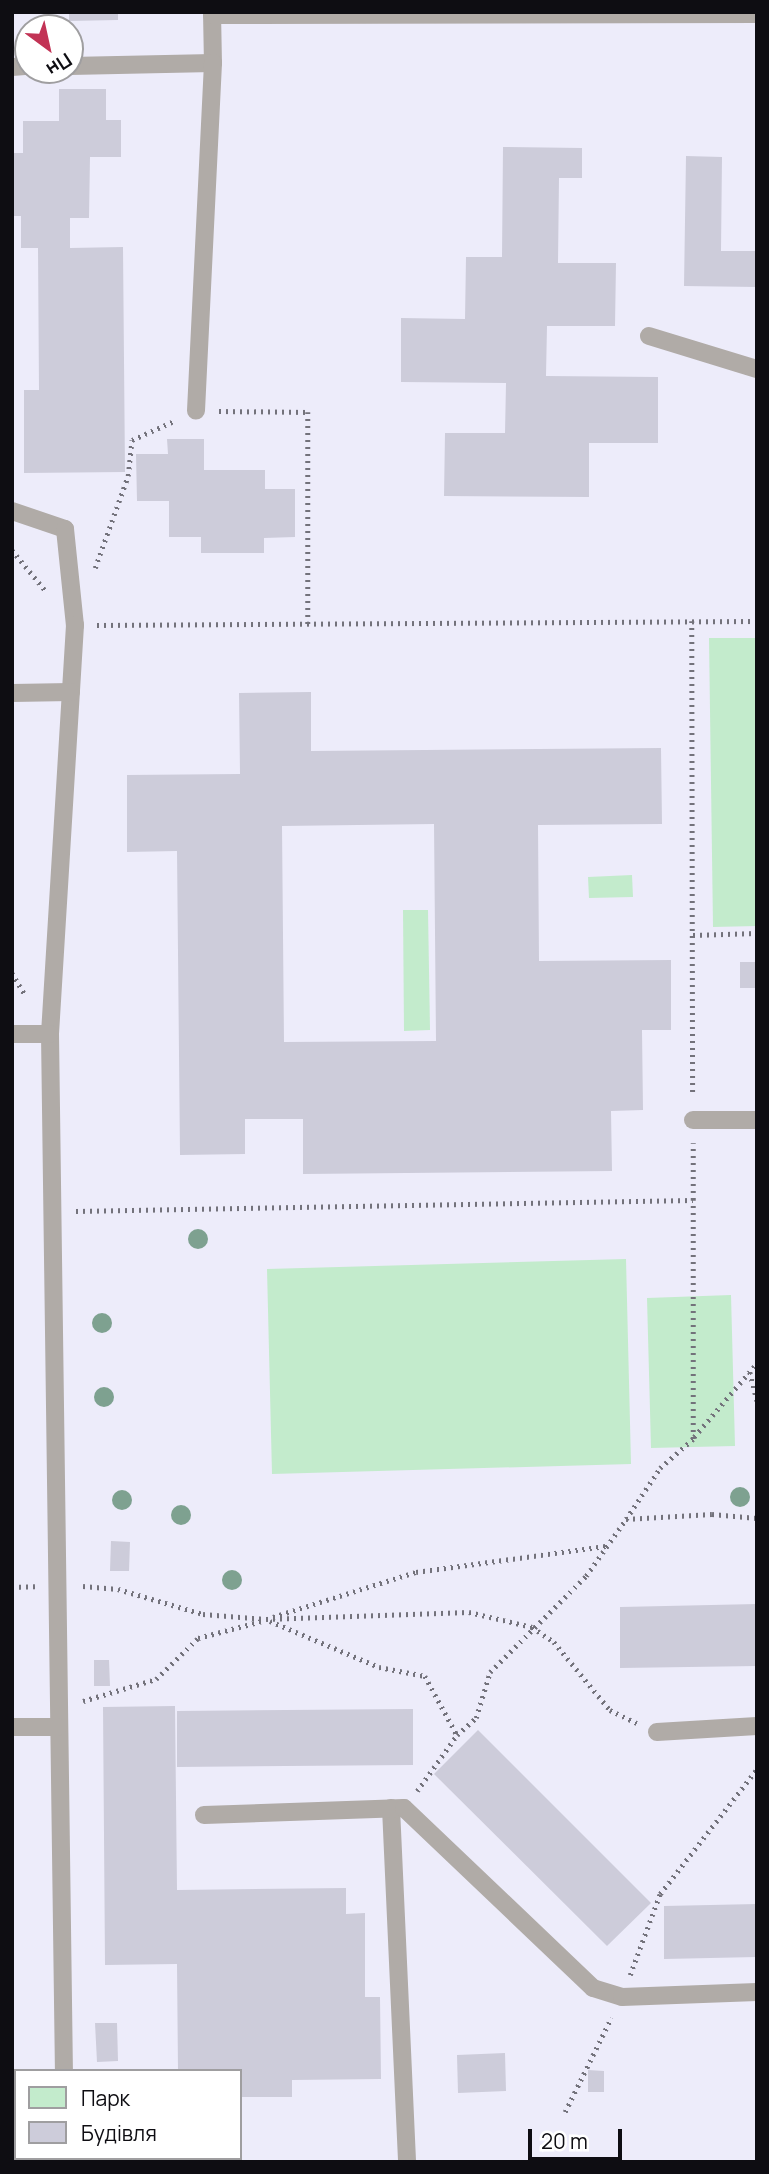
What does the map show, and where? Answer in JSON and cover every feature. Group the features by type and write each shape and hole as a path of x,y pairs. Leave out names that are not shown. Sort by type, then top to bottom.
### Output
{"lane":[{"path":"195,411 213,63 212,13 757,14"},
{"path":"84,66 213,63"},
{"path":"649,336 757,369"},
{"path":"12,511 65,529 75,625 50,1034 64,2069"},
{"path":"12,693 71,692"},
{"path":"12,1034 50,1034"},
{"path":"693,1120 757,1120"},
{"path":"12,1727 58,1718"},
{"path":"657,1732 757,1726"},
{"path":"398,1808 407,2162"},
{"path":"204,1815 398,1808 593,1988 622,1997 757,1992"}],"path":[{"path":"93,576 128,477 132,440 195,411 308,412 308,626"},
{"path":"692,621 693,1439"},
{"path":"75,625 308,626 757,621"},
{"path":"693,935 757,933"},
{"path":"52,1211 693,1200"},
{"path":"398,1808 457,1735 477,1718 490,1672 532,1627 586,1576 660,1468 693,1439 757,1363"},
{"path":"750,1371 757,1401"},
{"path":"626,1519 712,1514 757,1518"},
{"path":"58,1718 156,1679 198,1638 416,1572 607,1546"},
{"path":"57,1585 118,1589 203,1614 266,1619 469,1612 532,1627 554,1642 610,1710 657,1732"},
{"path":"266,1619 379,1667 425,1676 457,1735"},
{"path":"565,2112 622,1997 660,1894 757,1769"}],"green space":[{"path":"709,638 757,638 757,926 713,927"},
{"path":"632,875 633,897 589,898 588,877"},
{"path":"403,910 428,910 430,1030 404,1031"},
{"path":"626,1259 631,1464 272,1474 267,1269"},
{"path":"731,1295 735,1446 651,1448 647,1298"}],"building":[{"path":"118,12 118,20 84,21 84,14 69,14"},
{"path":"59,89 106,89 106,120 121,120 121,157 90,157 89,218 70,218 70,248 123,247 125,472 24,473 24,390 39,390 38,248 21,248 21,216 12,216 12,153 23,153 23,121 59,121"},
{"path":"503,147 582,148 582,178 559,178 558,263 616,263 615,326 547,326 546,376 658,377 658,443 589,443 589,497 444,496 445,433 505,433 506,383 401,382 401,318 465,319 466,257 502,257"},
{"path":"686,156 722,157 721,251 757,251 757,287 684,286"},
{"path":"167,439 204,439 204,470 265,470 265,489 295,489 295,537 264,538 264,553 201,553 201,537 169,537 169,501 137,501 136,454 168,454"},
{"path":"311,692 311,751 661,748 662,824 538,825 539,961 671,960 671,1030 642,1030 643,1110 611,1111 612,1171 303,1174 303,1119 245,1119 245,1154 180,1155 177,851 127,852 127,775 240,774 239,693","holes":["434,824 436,1041 284,1042 282,826"]},
{"path":"740,962 757,962 757,988 740,988"},
{"path":"111,1541 130,1542 129,1571 110,1571"},
{"path":"757,1604 757,1666 620,1668 620,1607"},
{"path":"94,1660 109,1660 110,1686 94,1686"},
{"path":"175,1706 177,1890 346,1888 346,1914 365,1913 365,1997 380,1997 381,2079 292,2080 292,2097 242,2097 242,2069 178,2069 177,1964 105,1965 103,1707"},
{"path":"413,1709 413,1765 177,1767 177,1711"},
{"path":"478,1730 651,1903 607,1946 434,1774"},
{"path":"757,1904 757,1957 664,1959 664,1906"},
{"path":"95,2023 117,2023 118,2061 97,2062"},
{"path":"505,2053 506,2091 458,2093 457,2055"},
{"path":"588,2070 604,2071 604,2092 588,2092"}]}
